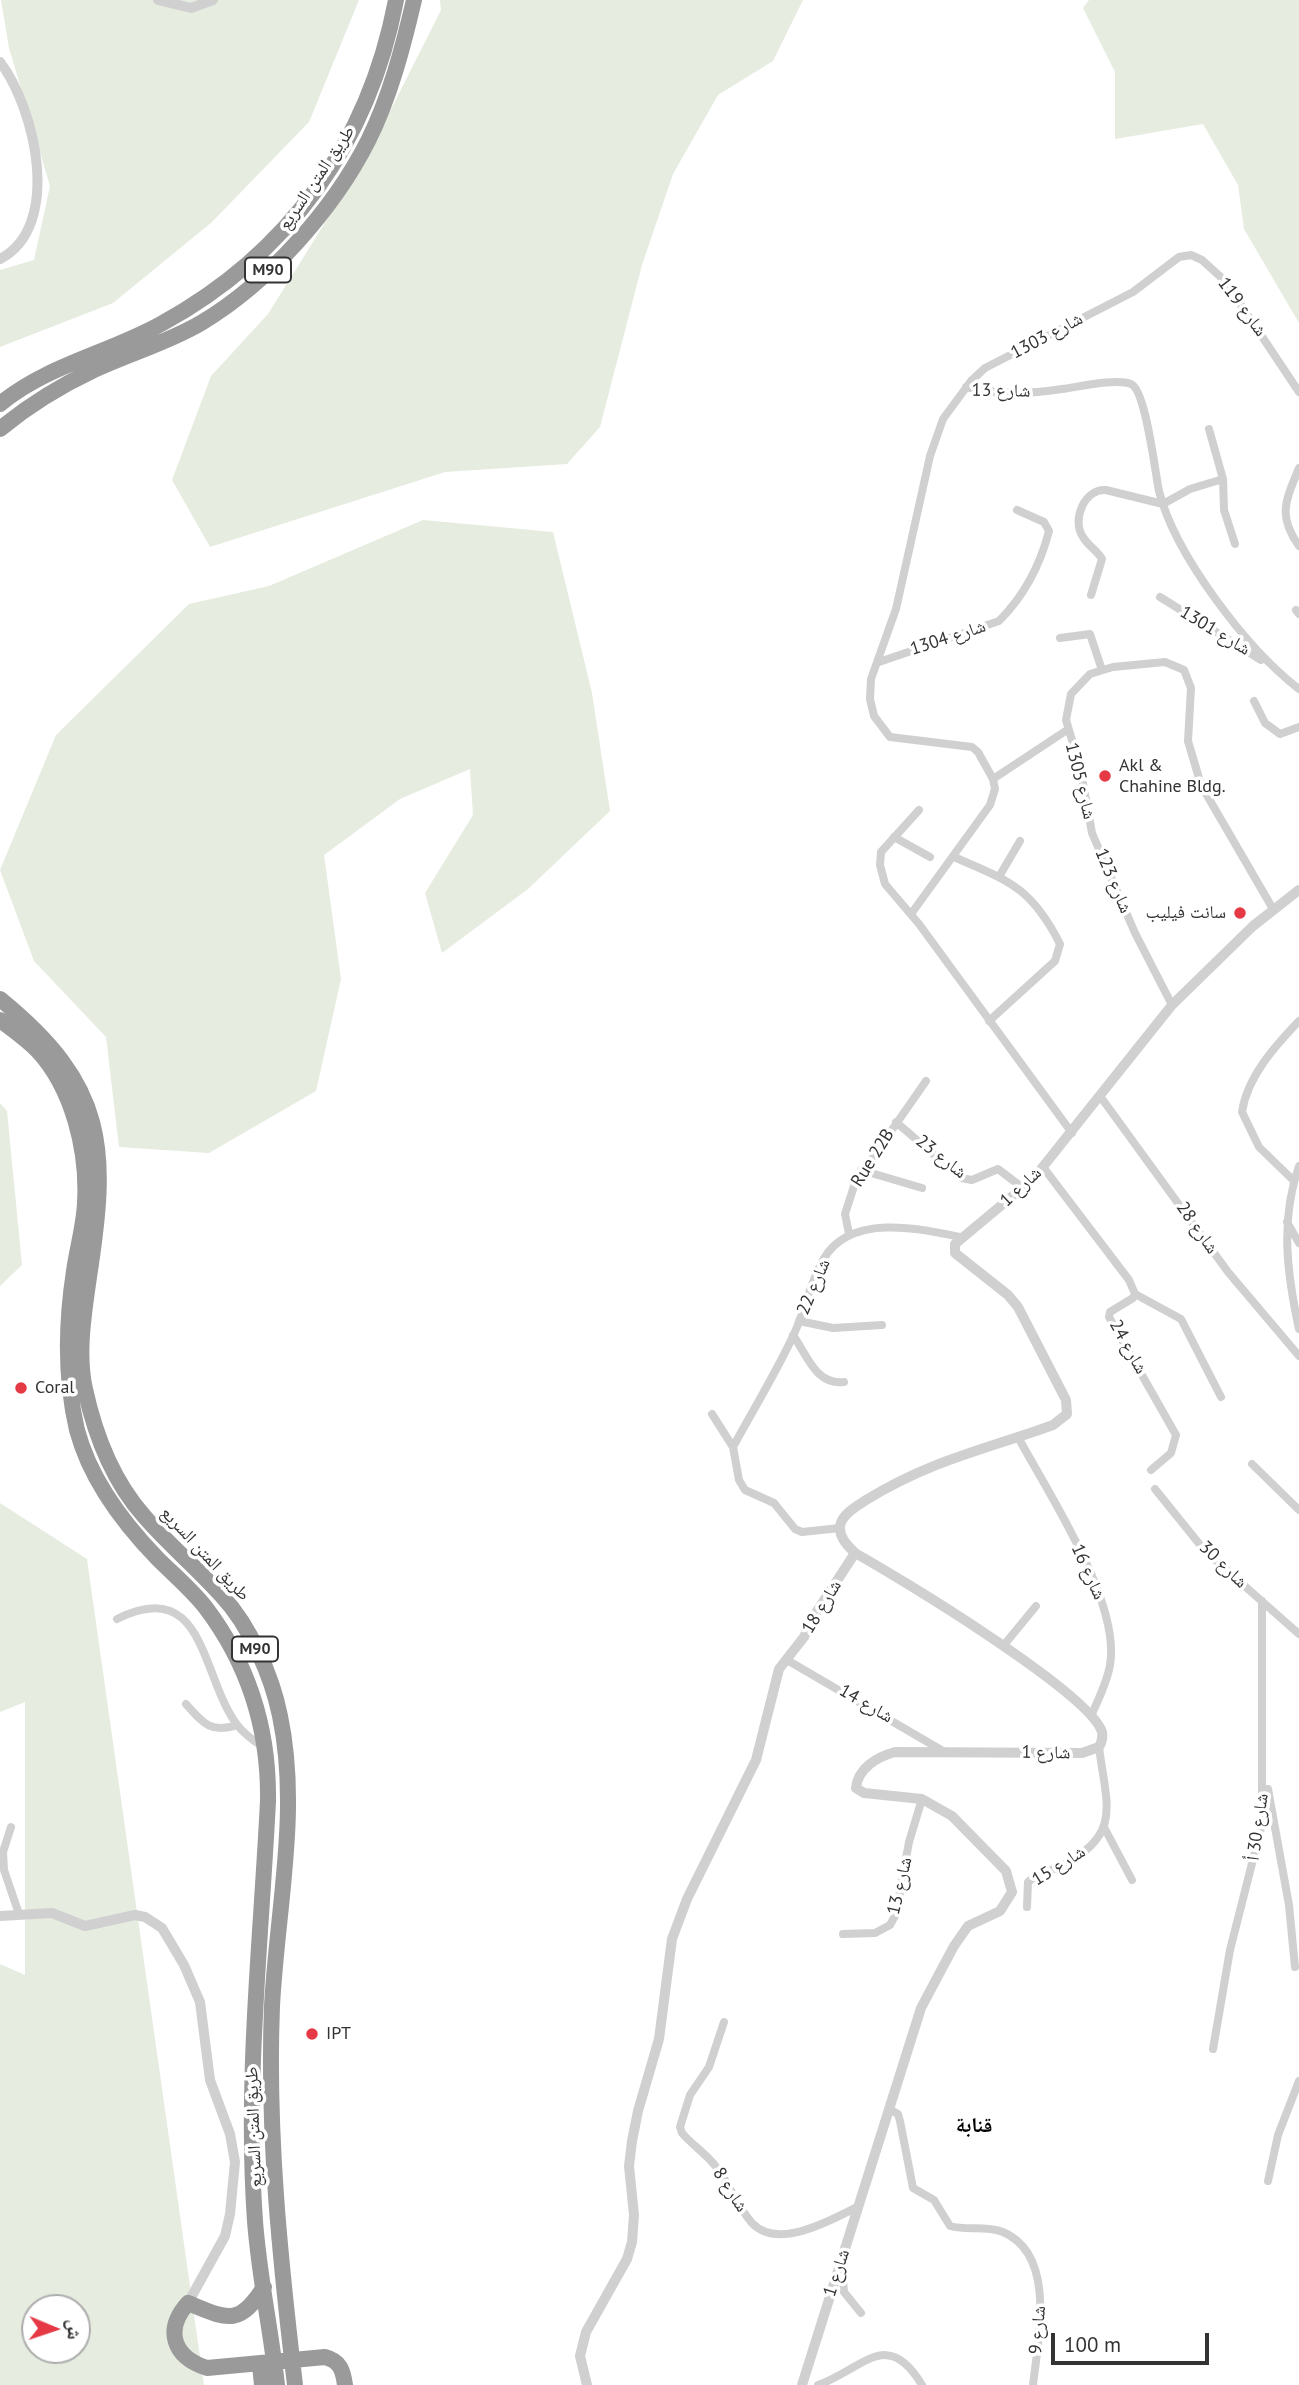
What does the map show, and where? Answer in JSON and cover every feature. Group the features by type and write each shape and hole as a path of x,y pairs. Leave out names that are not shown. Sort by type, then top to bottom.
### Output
{"highway":[{"name":"طريق المتن السريع","path":"0,404 72,361 160,325 224,286 260,254 306,204 356,126 376,79 396,0"},
{"name":"طريق المتن السريع","path":"0,429 40,400 94,370 146,350 202,322 297,244 368,141 395,71 414,0"},
{"name":"طريق المتن السريع","path":"0,999 40,1033 61,1058 79,1088 93,1122 101,1168 100,1210 82,1341 83,1382 94,1427 112,1469 142,1514 225,1598 239,1619 261,1660 280,1714 287,1773 282,1898 272,2006 271,2113 275,2189 295,2385"},
{"name":"طريق المتن السريع","path":"0,1020 47,1062 68,1102 82,1151 85,1203 73,1272 69,1357 71,1397 78,1432 105,1494 158,1559 205,1607 229,1643 252,1692 266,1749 266,1849 253,2016 254,2196 277,2385"},
{"path":"264,2287 250,2309 240,2316 218,2315 188,2303 178,2314 172,2333 173,2341 186,2359 206,2368 265,2364 310,2357 334,2360 344,2374 345,2385"},
{"path":"262,2385 265,2364"}],"street":[{"path":"159,0 191,8 213,0"},
{"path":"0,62 13,82 29,123 37,176 34,210 28,231 17,248 0,259"},
{"name":"شارع 119","path":"1133,292 1179,257 1196,256 1225,281 1280,359 1299,392"},
{"name":"شارع 1303","path":"967,387 985,369 1133,292"},
{"name":"شارع 13","path":"993,779 978,752 972,747 890,737 882,729 870,699 871,679 897,609 930,456 943,419 967,387 1016,394 1130,384 1136,388 1143,408 1163,504 1199,573 1269,666 1299,689"},
{"path":"1209,429 1223,479 1224,510 1235,544"},
{"path":"1299,468 1285,502 1285,519 1288,530 1299,546"},
{"path":"1091,595 1102,559 1080,530 1086,498 1098,489 1163,504 1190,489 1223,479"},
{"name":"شارع 1304","path":"879,662 999,621 1009,611 1023,595 1049,531 1044,522 1017,510"},
{"name":"شارع 1301","path":"1160,597 1235,641 1269,666"},
{"path":"1060,638 1090,634 1102,670"},
{"path":"911,914 993,799 993,779 1067,730 1071,694 1083,679 1102,670 1166,662 1184,670 1191,688 1188,741 1201,785 1273,909"},
{"path":"1254,701 1273,732 1280,734 1299,727"},
{"name":"شارع 1305","path":"1067,730 1080,767 1092,833"},
{"path":"919,810 881,852 885,884 911,914 1072,1133"},
{"name":"شارع 123","path":"1092,833 1135,933 1172,1005"},
{"path":"894,837 930,857"},
{"path":"1000,875 1020,841"},
{"path":"954,857 1000,875 1024,891 1042,914 1059,944 1059,954 1055,961 989,1021"},
{"name":"شارع 1","path":"960,1237 1023,1188 1072,1133 1172,1005 1273,909 1299,890"},
{"path":"1294,1181 1259,1147 1242,1112 1248,1088 1279,1042 1299,1021"},
{"name":"Rue 22B","path":"849,1234 847,1204 861,1170 926,1081"},
{"name":"شارع 28","path":"1100,1096 1228,1272 1299,1356"},
{"name":"شارع 23","path":"895,1122 961,1178 972,1180 998,1169 1023,1188"},
{"path":"1299,1166 1286,1221 1292,1295 1299,1329"},
{"name":"شارع 24","path":"1043,1167 1121,1269 1135,1294 1133,1298 1110,1311 1109,1317 1176,1435 1171,1453 1151,1470"},
{"path":"861,1170 922,1188"},
{"path":"1286,1221 1299,1244"},
{"path":"849,1234 912,1227 960,1237 954,1244 955,1253 1018,1307 1066,1400 1067,1414 1053,1424 922,1469 849,1512 840,1528 842,1538 855,1553 1004,1645 1091,1716 1102,1731 1099,1747 1106,1802 1105,1829 1132,1880"},
{"name":"شارع 22","path":"733,1447 793,1335 824,1257 839,1240 849,1234"},
{"path":"1135,1294 1181,1319 1222,1397"},
{"path":"799,1321 833,1328 882,1325"},
{"path":"793,1335 822,1379 833,1383 844,1382"},
{"path":"712,1414 733,1447 739,1480 745,1490 774,1503 795,1529 802,1532 840,1528"},
{"name":"شارع 16","path":"1018,1437 1082,1556 1106,1615 1111,1664 1091,1716"},
{"path":"1252,1464 1299,1510"},
{"name":"شارع 30","path":"1155,1489 1205,1551 1299,1634"},
{"name":"شارع 18","path":"587,2385 580,2356 586,2332 627,2259 632,2242 634,2215 629,2166 632,2141 659,2039 672,1939 687,1899 756,1760 765,1733 775,1678 804,1637 812,1619 855,1553"},
{"name":"شارع 30 أ","path":"1213,2049 1230,1950 1262,1824 1262,1601"},
{"path":"1004,1645 1036,1606"},
{"path":"117,1619 132,1611 155,1607 172,1611 184,1619 201,1644 237,1725 266,1749"},
{"name":"شارع 14","path":"787,1660 943,1751"},
{"path":"186,1704 208,1728 224,1730 237,1725"},
{"name":"شارع 1","path":"802,2385 921,2008 968,1926 1000,1911 1012,1892 1006,1871 952,1816 922,1799 864,1793 856,1788 856,1784 864,1769 881,1756 912,1750 1082,1753 1099,1747"},
{"path":"1264,1765 1289,1905 1295,1967"},
{"name":"شارع 13","path":"843,1934 875,1933 890,1925 896,1914 909,1842 922,1799"},
{"path":"10,1827 3,1852 5,1870 19,1914"},
{"name":"شارع 15","path":"1027,1906 1028,1882 1086,1850 1105,1829"},
{"path":"0,1916 52,1913 85,1926 135,1915 145,1917 162,1928 197,1992 204,2016 210,2080 232,2140 234,2175 225,2236 188,2303"},
{"name":"شارع 8","path":"724,2022 709,2067 690,2095 680,2127 682,2133 716,2166 729,2191 754,2225 768,2232 800,2231 827,2224 859,2206"},
{"path":"1268,2181 1278,2136 1299,2081"},
{"name":"شارع 9","path":"889,2109 898,2114 910,2180 916,2192 934,2200 950,2226 1003,2232 1015,2239 1028,2255 1038,2283 1041,2308 1033,2385"},
{"path":"842,2260 844,2292 861,2313"},
{"path":"818,2385 830,2383 858,2362 894,2356 907,2362 922,2385"}],"shaded area":[{"path":"1,0 359,0 309,122 212,222 113,303 0,347 0,270 34,260 50,186 9,48"},
{"path":"440,0 803,0 773,61 718,95 673,174 642,265 600,427 567,464 445,472 210,547 172,480 211,376 268,314 371,149 441,10"},
{"path":"1089,0 1299,0 1299,323 1244,229 1238,185 1203,124 1115,139 1115,72 1083,8"},
{"path":"423,520 553,532 592,693 610,811 528,889 442,953 425,893 473,815 470,769 400,799 324,855 341,979 316,1091 209,1153 119,1147 106,1037 34,961 0,870 56,735 189,604 269,586"},
{"path":"0,1103 7,1111 22,1265 0,1286"},
{"path":"0,1503 87,1559 204,2385 0,2385 0,1964 25,1975 25,1702 0,1712"}],"place":[{"name":"Akl & Chahine Bldg.","path":"1105,776"},
{"name":"سانت فيليب","path":"1240,913"},
{"name":"Coral","path":"21,1388"},
{"name":"IPT","path":"312,2034"}],"district":[{"name":"قنابة","path":"974,2126"}]}
